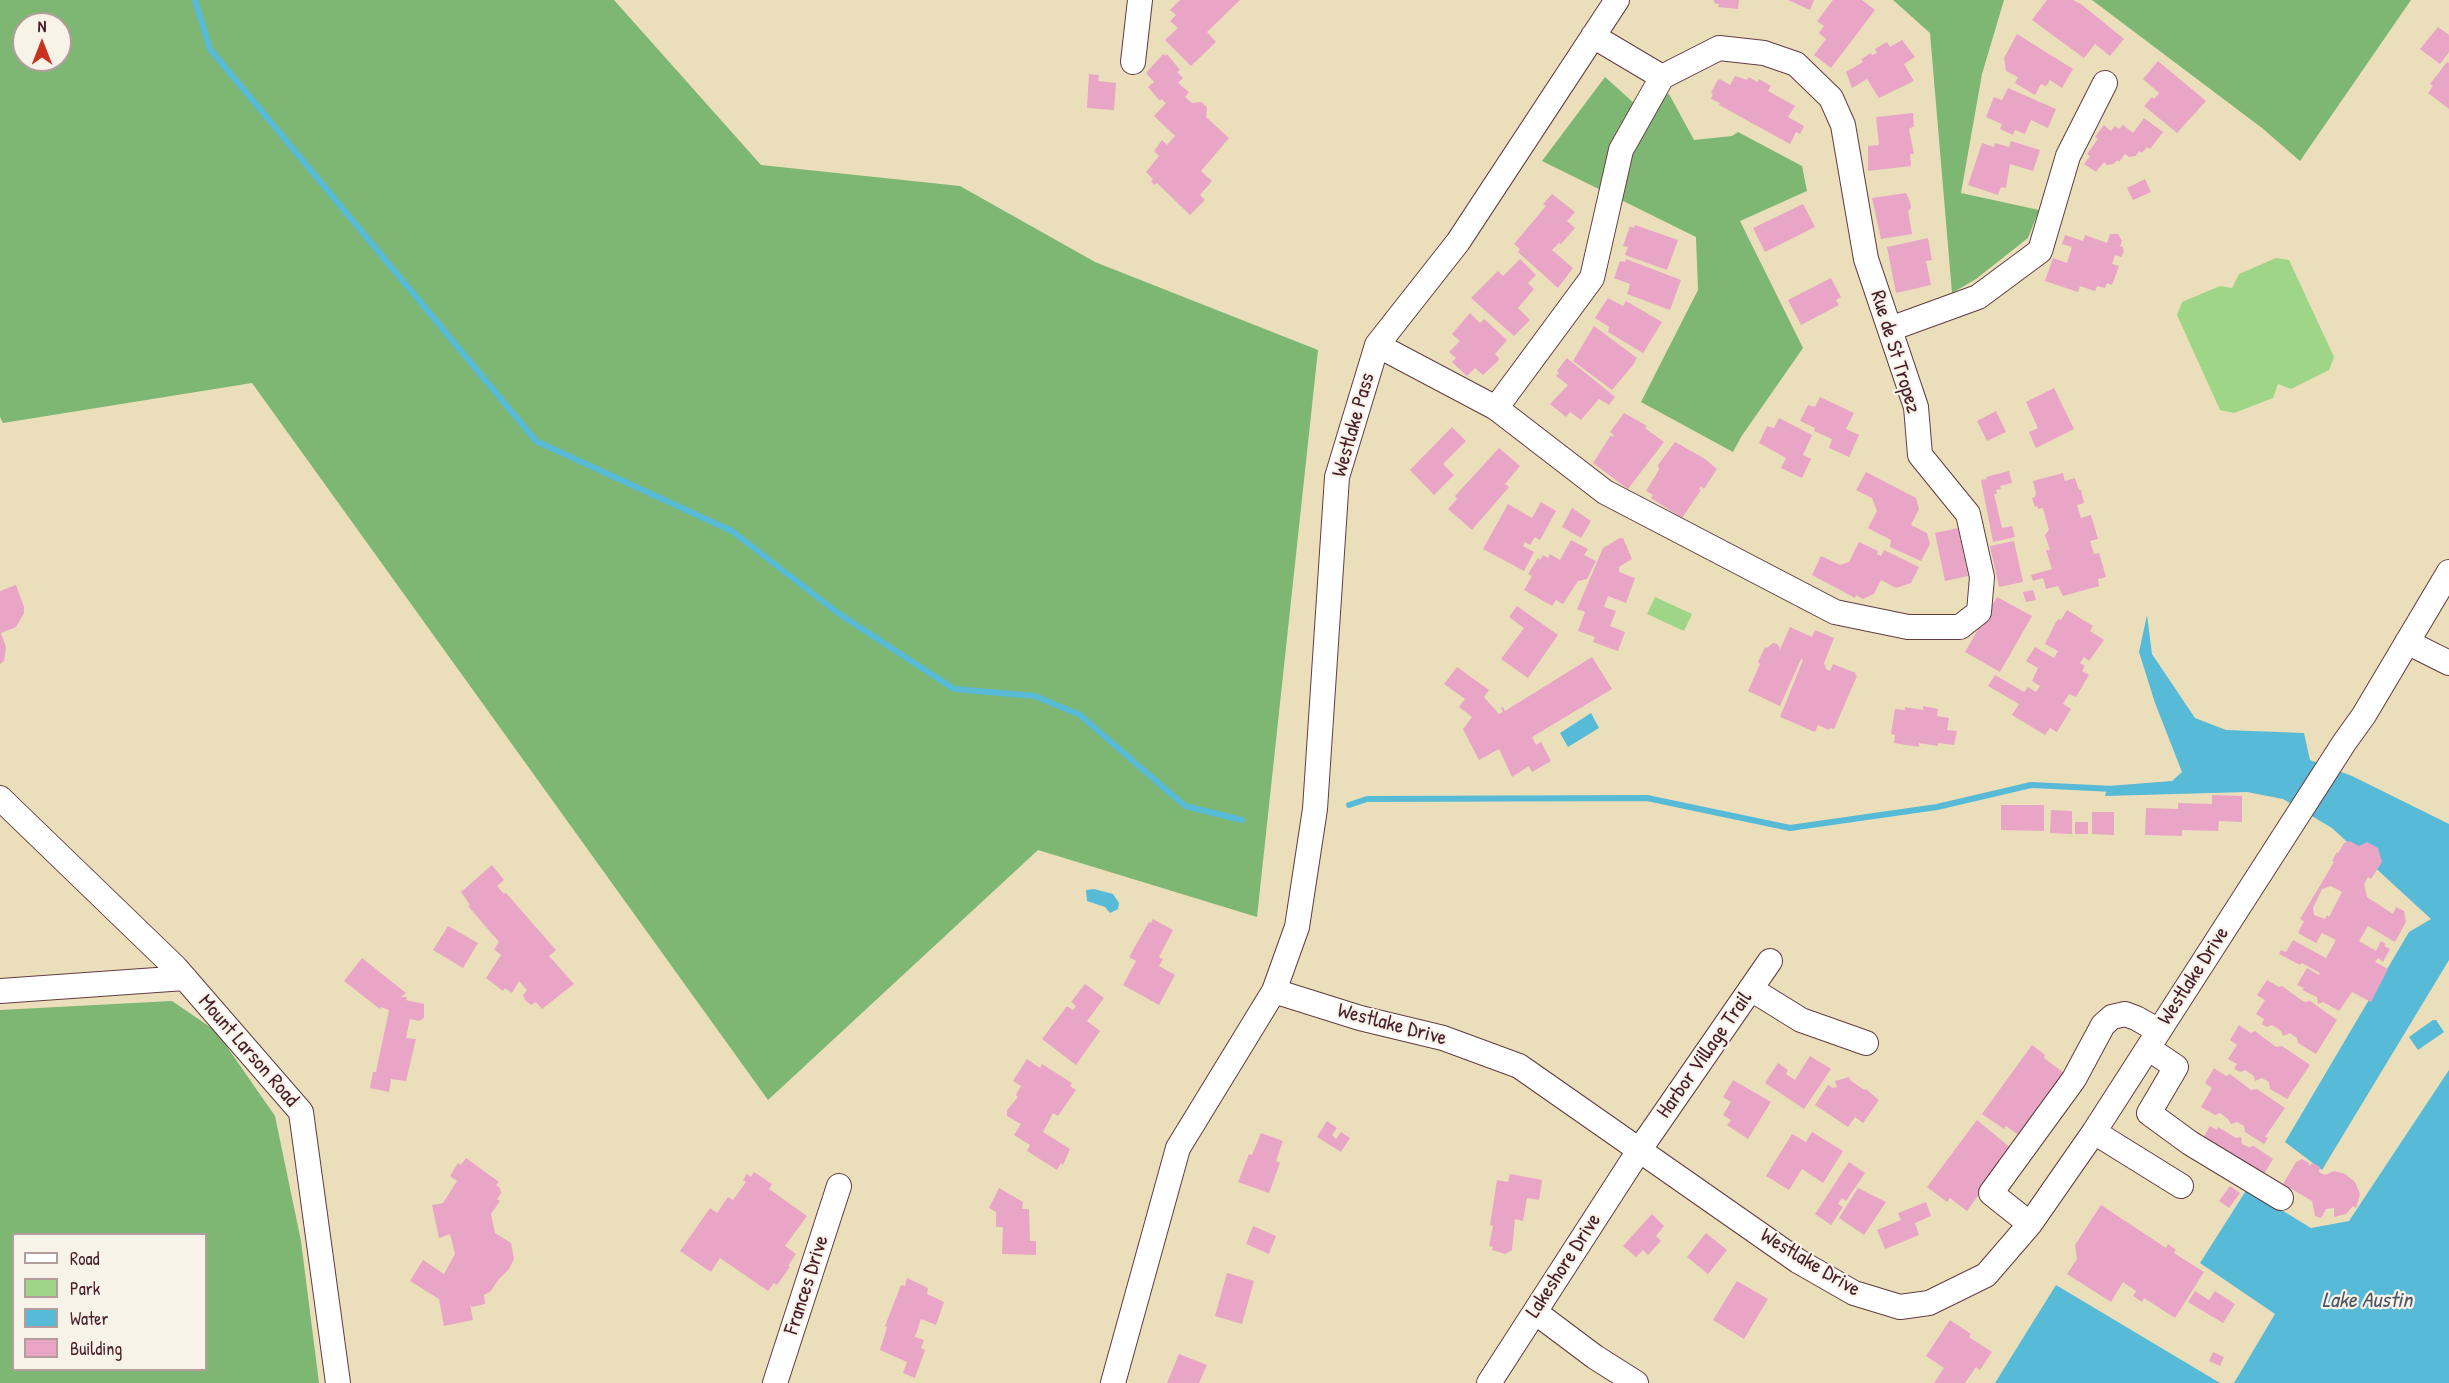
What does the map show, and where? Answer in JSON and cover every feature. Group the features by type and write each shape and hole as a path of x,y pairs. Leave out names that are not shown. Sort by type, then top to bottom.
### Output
{"street":[{"path":"1133,62 1140,0"},
{"name":"Westlake Pass","path":"1274,992 1297,927 1315,809 1337,477 1377,345 1458,242 1617,0"},
{"path":"1497,408 1592,278 1621,150 1662,77 1593,36"},
{"name":"Rue de St Tropez","path":"1377,345 1497,408 1605,492 1835,612 1908,627 1960,627 1979,612 1982,577 1977,545 1968,514 1920,454 1916,407 1866,259 1843,125 1831,98 1796,64 1764,53 1719,48 1662,77"},
{"path":"1890,329 1978,297 2040,251 2068,156 2105,83"},
{"name":"Westlake Drive","path":"1274,992 1360,1018 1443,1038 1519,1066 1798,1261 1854,1293 1900,1306 1929,1303 1986,1275 2031,1224 2094,1132 2364,715 2449,572"},
{"path":"2407,642 2449,663"},
{"name":"Mount Larson Road","path":"0,798 185,978 301,1112 338,1383"},
{"name":"Harbor Village Trail","path":"1640,1149 1770,961"},
{"path":"0,991 185,978"},
{"path":"1751,989 1801,1020 1866,1042"},
{"path":"1113,1383 1178,1148 1274,992"},
{"path":"2031,1224 1991,1193 2074,1079 2103,1025 2112,1017 2125,1014 2136,1017 2176,1067 2149,1113"},
{"path":"2120,1092 2190,1143 2281,1198"},
{"path":"2094,1132 2181,1186"},
{"name":"Lakeshore Drive","path":"1489,1383 1640,1149"},
{"name":"Frances Drive","path":"775,1383 839,1186"},
{"path":"1535,1312 1595,1357 1636,1383"}],"green space":[{"path":"0,0 614,0 761,165 960,186 1095,262 1318,350 1257,917 1038,850 768,1100 252,383 3,423 0,417"},
{"path":"1893,0 2004,0 1982,74 1961,193 2039,210 2028,238 1976,279 1952,293 1930,33"},
{"path":"2092,0 2411,0 2300,161 2262,128"},
{"path":"1605,77 1635,104 1669,94 1694,140 1732,136 1738,132 1802,166 1807,191 1740,221 1803,348 1733,452 1641,402 1698,290 1696,237 1542,161"},
{"path":"2276,258 2289,260 2334,357 2329,370 2291,389 2278,384 2273,398 2234,413 2220,410 2177,315 2182,302 2220,286 2232,288 2239,274"},
{"path":"1655,597 1692,614 1684,631 1647,614"},
{"path":"172,1001 216,1031 275,1116 301,1241 319,1383 0,1383 0,1010"}],"water":[{"path":"2147,615 2152,654 2195,718 2226,730 2304,733 2310,760 2352,776 2449,824 2449,960 2322,1170 2285,1142 2409,932 2431,919 2332,828 2283,799 2247,792 2105,796 2108,786 2172,781 2182,772 2155,703 2139,652"},
{"path":"1591,713 1599,728 1568,747 1560,733"},
{"path":"1094,889 1113,894 1119,903 1118,909 1110,913 1105,907 1087,901 1086,890"},
{"path":"2436,1020 2444,1032 2418,1050 2409,1037"},
{"name":"Lake Austin","path":"2449,1070 2449,1383 2234,1383 2275,1314 2200,1263 2247,1189 2311,1228 2349,1221"},
{"path":"2056,1285 2220,1383 1995,1383"}],"building":[{"path":"1180,0 1240,0 1207,32 1216,42 1191,66 1165,40 1178,28 1170,21 1176,15 1170,10"},
{"path":"1714,0 1739,0 1738,9 1718,7 1719,4 1714,3"},
{"path":"1788,0 1814,0 1810,10"},
{"path":"1833,0 1862,0 1875,10 1831,68 1814,55 1826,39 1819,33 1824,26 1817,21"},
{"path":"2047,0 2073,0 2081,4 2124,39 2110,56 2095,44 2084,58 2032,20"},
{"path":"2438,27 2449,35 2449,52 2440,64 2420,49"},
{"path":"2017,34 2073,69 2062,88 2050,80 2046,86 2041,84 2035,95 2015,83 2018,77 2006,71 2004,58"},
{"path":"1902,40 1915,57 1904,64 1914,81 1879,98 1867,79 1852,88 1846,72 1863,62 1861,59 1871,53 1872,55 1877,53 1875,49 1887,42 1890,47"},
{"path":"1163,54 1165,56 1167,54 1180,70 1177,72 1183,78 1178,83 1189,92 1185,97 1192,103 1201,102 1207,107 1206,117 1229,138 1201,171 1212,181 1200,195 1205,200 1190,215 1157,183 1154,185 1151,181 1153,179 1146,172 1159,156 1154,151 1162,140 1167,145 1175,136 1154,116 1166,103 1161,99 1160,101 1148,87 1154,82 1146,73"},
{"path":"2158,61 2206,101 2177,133 2144,106 2159,93 2143,79"},
{"path":"2447,62 2449,63 2449,109 2428,93 2433,86 2430,84"},
{"path":"1089,74 1099,75 1098,81 1116,83 1114,110 1087,108"},
{"path":"1735,76 1747,80 1749,77 1757,82 1759,79 1771,86 1768,91 1795,106 1788,117 1804,126 1800,134 1796,132 1790,144 1711,99 1713,94 1711,93 1717,81 1720,79 1730,85"},
{"path":"2008,88 2056,109 2048,128 2031,120 2025,134 2015,130 2013,135 2000,129 2002,124 1986,117 1994,97 2002,100"},
{"path":"1913,113 1914,126 1909,129 1914,154 1910,154 1911,166 1868,171 1868,146 1879,145 1876,117"},
{"path":"2144,118 2163,132 2150,149 2147,147 2142,153 2139,151 2136,156 2129,157 2125,154 2119,162 2117,160 2114,164 2107,165 2104,162 2096,172 2084,164 2090,156 2087,154 2098,139 2095,137 2104,125 2111,131 2115,126 2119,129 2123,125 2133,133"},
{"path":"2011,141 2040,150 2033,171 2010,164 2006,188 2001,187 1998,195 1968,185 1982,143 1994,147 1995,143 2009,147"},
{"path":"2145,179 2151,192 2133,200 2127,188"},
{"path":"1906,193 1911,208 1908,211 1912,234 1881,239 1872,198"},
{"path":"1552,194 1575,212 1567,221 1575,228 1561,244 1559,243 1552,250 1573,268 1558,288 1518,252 1520,249 1514,244 1546,206 1543,204"},
{"path":"1803,204 1815,227 1765,252 1753,228"},
{"path":"1635,225 1678,240 1667,270 1625,255 1628,247 1623,246 1630,226 1634,228"},
{"path":"2110,234 2118,234 2122,241 2120,246 2123,247 2124,252 2121,257 2115,255 2112,264 2119,266 2112,285 2107,283 2105,288 2097,286 2095,291 2080,286 2078,292 2045,281 2053,258 2067,263 2072,247 2062,244 2065,235 2083,241 2085,235 2107,243"},
{"path":"1928,238 1932,260 1926,261 1931,285 1896,293 1887,247"},
{"path":"1520,259 1536,275 1528,283 1534,289 1518,308 1530,320 1514,336 1471,298 1498,271 1503,276"},
{"path":"1626,259 1681,280 1670,310 1627,294 1630,284 1614,278 1620,261 1625,262"},
{"path":"1831,278 1841,297 1836,300 1839,305 1801,325 1788,300"},
{"path":"1608,298 1623,306 1626,301 1662,322 1643,353 1608,332 1609,327 1595,318"},
{"path":"1470,313 1480,323 1484,319 1507,340 1495,354 1499,358 1498,361 1483,375 1475,368 1467,376 1452,362 1456,358 1449,352 1460,341 1452,334"},
{"path":"1594,326 1637,358 1612,390 1573,361"},
{"path":"1567,358 1615,397 1609,405 1599,399 1581,420 1570,412 1566,417 1550,404 1568,385 1556,376"},
{"path":"2054,388 2074,429 2036,448 2029,432 2038,428 2026,402"},
{"path":"1820,397 1854,413 1846,429 1859,435 1849,457 1829,448 1832,439 1814,431 1815,428 1800,421 1808,405 1815,407"},
{"path":"1996,411 2006,432 1987,441 1977,421"},
{"path":"1624,413 1647,426 1645,428 1664,442 1628,489 1593,463 1611,435 1613,437 1614,435 1610,432"},
{"path":"1779,418 1812,435 1803,455 1811,459 1802,478 1781,468 1786,458 1759,443 1767,426 1774,428"},
{"path":"1452,427 1466,441 1443,464 1454,475 1434,495 1410,470"},
{"path":"1675,442 1705,459 1717,469 1704,489 1701,486 1699,489 1701,490 1682,518 1651,498 1653,495 1646,491 1659,470 1658,465"},
{"path":"1499,448 1520,466 1505,484 1509,487 1472,530 1448,509 1457,499 1455,496"},
{"path":"2009,471 2012,483 2000,486 2001,489 1996,490 1997,494 1994,494 2002,528 2012,526 2015,537 1993,542 1981,480"},
{"path":"1866,472 1916,498 1919,509 1911,525 1927,533 1930,544 1921,561 1890,547 1891,540 1868,528 1877,511 1872,498 1856,490"},
{"path":"2063,473 2065,481 2075,478 2081,490 2084,503 2077,505 2081,518 2091,515 2098,539 2090,541 2094,554 2099,553 2106,577 2098,579 2099,586 2063,596 2058,586 2046,589 2043,578 2033,581 2031,575 2052,569 2046,550 2050,550 2045,535 2049,530 2043,508 2035,507 2032,498 2036,493 2033,481"},
{"path":"1541,502 1556,511 1540,540 1535,537 1530,545 1525,542 1523,546 1534,552 1524,571 1483,549 1508,504 1532,518"},
{"path":"1572,508 1591,521 1581,538 1562,527"},
{"path":"1958,528 1968,576 1945,581 1935,533"},
{"path":"1623,538 1632,559 1619,567 1619,572 1635,578 1626,603 1608,596 1604,607 1616,611 1610,626 1625,632 1618,651 1593,642 1595,637 1578,631 1585,612 1577,609 1603,548"},
{"path":"1571,540 1588,549 1584,555 1596,561 1587,579 1578,581 1563,604 1556,600 1552,606 1524,590 1532,576 1528,574 1538,558 1540,560 1543,555 1548,558 1550,554 1560,560"},
{"path":"2014,541 2023,582 1999,587 1990,546"},
{"path":"1859,542 1878,551 1877,554 1881,556 1884,550 1919,567 1911,583 1896,588 1881,580 1874,594 1863,599 1856,595 1855,598 1812,575 1821,556 1840,565 1849,562"},
{"path":"16,585 24,613 16,627 1,633 6,647 4,661 0,664 0,591"},
{"path":"2033,590 2036,600 2026,602 2023,592"},
{"path":"1997,597 2032,616 2000,672 1965,652"},
{"path":"1517,606 1558,635 1528,678 1501,659 1524,628 1509,617"},
{"path":"2067,610 2093,626 2090,631 2104,640 2089,661 2084,657 2080,663 2085,666 2082,671 2089,675 2076,697 2069,694 2063,704 2071,709 2057,732 2050,728 2045,735 2012,715 2019,704 1988,686 1995,675 2024,692 2028,687 2036,692 2040,686 2032,681 2038,668 2026,661 2035,647 2054,658 2058,651 2045,644 2056,622 2061,620"},
{"path":"1790,627 1812,637 1815,630 1834,638 1824,663 1826,669 1830,671 1833,664 1856,673 1857,676 1834,729 1829,730 1818,725 1815,732 1780,717 1803,660 1801,659 1780,706 1748,691 1765,647 1773,643 1777,644 1780,647 1779,652"},
{"path":"1592,657 1612,689 1532,737 1536,745 1541,742 1551,761 1532,772 1529,766 1512,777 1499,749 1479,760 1463,729 1472,717 1459,707 1465,699 1444,684 1457,667 1489,690 1484,697 1499,714 1503,712 1501,708 1503,707 1505,711"},
{"path":"1923,706 1938,709 1937,716 1949,718 1947,730 1957,731 1954,745 1938,743 1938,746 1919,743 1919,747 1894,743 1895,735 1891,734 1895,709 1905,710 1905,707 1923,710"},
{"path":"2212,795 2242,796 2242,822 2219,821 2218,831 2182,830 2182,836 2145,835 2146,808 2178,809 2178,803 2212,804"},
{"path":"2001,805 2044,805 2044,831 2001,830"},
{"path":"2051,810 2072,811 2072,834 2050,833"},
{"path":"2092,812 2114,812 2114,835 2092,834"},
{"path":"2075,822 2088,822 2088,834 2075,834"},
{"path":"2350,841 2359,846 2367,842 2378,848 2382,862 2371,879 2368,877 2364,884 2367,897 2393,914 2396,907 2404,911 2406,922 2395,942 2368,926 2359,941 2376,951 2381,941 2386,944 2384,946 2390,949 2383,962 2378,958 2375,962 2388,969 2371,1002 2352,992 2339,1011 2323,1002 2318,1004 2317,997 2297,985 2307,968 2319,975 2320,973 2279,954 2281,950 2286,952 2293,940 2326,958 2336,940 2322,933 2316,943 2298,933 2304,921 2300,919 2344,843","holes":["2331,886 2342,892 2329,917 2327,915 2325,919 2314,915 2313,908 2322,889"]},
{"path":"492,865 504,880 497,886 504,894 506,893 556,950 549,956 574,984 542,1009 536,1002 531,1005 525,1000 523,995 527,990 519,981 512,993 505,988 503,991 486,978 501,955 494,949 499,942 468,906 470,905 461,892"},
{"path":"1153,919 1173,930 1159,957 1163,959 1159,966 1175,975 1159,1005 1123,985 1136,961 1129,957"},
{"path":"448,926 478,943 463,968 433,950"},
{"path":"362,958 406,993 401,997 424,1004 424,1018 419,1021 410,1019 406,1038 416,1039 406,1081 391,1079 389,1092 370,1088 373,1072 376,1072 389,1010 381,1007 380,1009 344,981"},
{"path":"2267,980 2279,987 2282,986 2304,1002 2310,1001 2337,1020 2316,1054 2298,1043 2297,1038 2290,1033 2283,1036 2281,1031 2272,1025 2267,1027 2262,1024 2264,1019 2256,1014 2265,1000 2257,995"},
{"path":"1085,984 1104,998 1087,1021 1100,1031 1076,1065 1042,1039 1067,1006 1073,1010 1076,1006 1071,1002"},
{"path":"2239,1025 2251,1033 2255,1031 2276,1047 2282,1046 2310,1065 2287,1099 2270,1089 2269,1082 2262,1078 2255,1081 2254,1076 2245,1070 2240,1072 2234,1069 2237,1064 2228,1059 2237,1045 2230,1040"},
{"path":"2032,1045 2045,1055 2044,1058 2064,1073 2021,1137 2006,1126 2004,1129 1982,1114"},
{"path":"1810,1056 1831,1069 1804,1109 1765,1083 1778,1063 1788,1070 1786,1074 1795,1080"},
{"path":"1027,1059 1040,1068 1042,1064 1072,1083 1070,1086 1076,1090 1058,1116 1053,1113 1043,1132 1070,1149 1063,1165 1061,1163 1057,1170 1027,1151 1030,1145 1014,1135 1021,1124 1007,1116 1007,1110 1018,1097 1016,1095 1021,1086 1013,1081"},
{"path":"2214,1068 2226,1076 2230,1074 2251,1090 2257,1089 2285,1108 2265,1137 2268,1138 2264,1144 2245,1132 2244,1126 2237,1122 2231,1124 2220,1113 2215,1115 2201,1107 2212,1088 2205,1083"},
{"path":"1849,1077 1879,1100 1863,1123 1855,1117 1848,1127 1815,1105 1828,1085 1833,1088 1837,1087 1835,1081"},
{"path":"1733,1080 1771,1102 1748,1139 1727,1125 1731,1120 1723,1115 1731,1102 1723,1097"},
{"path":"1977,1120 2012,1149 1967,1211 1950,1198 1947,1202 1927,1187"},
{"path":"1327,1121 1337,1128 1332,1135 1336,1139 1341,1132 1350,1138 1341,1152 1317,1137"},
{"path":"2210,1126 2217,1130 2218,1127 2236,1138 2241,1137 2242,1144 2249,1147 2254,1146 2273,1159 2262,1177 2201,1142"},
{"path":"1812,1132 1843,1151 1823,1183 1802,1169 1789,1190 1766,1176 1792,1134 1806,1142"},
{"path":"1261,1133 1283,1141 1276,1161 1280,1163 1269,1193 1238,1182 1249,1154 1252,1155"},
{"path":"466,1158 499,1182 496,1185 500,1188 501,1193 497,1199 500,1201 491,1214 495,1233 511,1243 514,1259 509,1269 490,1292 484,1295 485,1304 472,1307 470,1304 473,1320 444,1326 439,1299 410,1281 423,1260 444,1274 455,1254 450,1234 439,1238 432,1205 443,1203 457,1181 450,1176 458,1163 461,1165"},
{"path":"2302,1159 2309,1163 2308,1166 2313,1163 2320,1167 2319,1172 2325,1175 2334,1171 2345,1174 2355,1182 2360,1194 2356,1208 2353,1206 2346,1214 2334,1217 2334,1208 2326,1209 2321,1218 2315,1216 2312,1201 2283,1184 2296,1162"},
{"path":"1849,1162 1865,1173 1846,1201 1842,1198 1838,1204 1843,1207 1831,1225 1815,1214"},
{"path":"754,1172 772,1184 769,1189 807,1216 785,1246 796,1254 788,1266 790,1267 777,1285 774,1283 768,1291 720,1258 711,1272 680,1251 710,1208 717,1213 728,1197 733,1200 746,1182 743,1180 747,1174 751,1177"},
{"path":"1510,1174 1542,1180 1539,1200 1527,1198 1523,1221 1515,1219 1512,1250 1505,1254 1492,1250 1493,1247 1489,1246 1493,1226 1490,1225 1497,1180 1508,1182"},
{"path":"2230,1186 2240,1193 2229,1208 2219,1201"},
{"path":"999,1188 1023,1202 1022,1209 1029,1209 1030,1241 1036,1241 1036,1255 1002,1254 1003,1227 996,1227 996,1212 989,1208"},
{"path":"1858,1188 1886,1202 1864,1235 1839,1218"},
{"path":"1926,1202 1931,1216 1915,1223 1919,1235 1885,1249 1877,1230 1901,1220 1898,1213"},
{"path":"2101,1205 2166,1248 2168,1244 2176,1250 2174,1253 2204,1272 2175,1318 2144,1298 2142,1302 2133,1296 2136,1291 2123,1282 2111,1302 2067,1274 2077,1259 2075,1245"},
{"path":"1652,1214 1664,1226 1656,1236 1661,1241 1648,1255 1643,1250 1636,1257 1623,1246"},
{"path":"1253,1226 1276,1236 1269,1254 1246,1244"},
{"path":"1706,1233 1727,1250 1708,1274 1687,1257"},
{"path":"1227,1273 1254,1281 1242,1324 1215,1316"},
{"path":"907,1278 928,1288 927,1294 944,1302 936,1325 921,1319 915,1337 924,1340 921,1348 925,1350 915,1378 903,1373 907,1362 880,1350 887,1327 885,1326 901,1285 905,1286"},
{"path":"1737,1281 1768,1299 1744,1339 1713,1320"},
{"path":"2195,1291 2209,1300 2215,1291 2235,1304 2223,1323 2188,1302"},
{"path":"1950,1320 1971,1334 1969,1337 1992,1352 1980,1370 1976,1367 1965,1383 1934,1383 1944,1368 1926,1356"},
{"path":"2213,1352 2224,1357 2220,1366 2209,1361"},
{"path":"1179,1354 1207,1365 1199,1383 1167,1383"}],"waterway":[{"path":"195,0 210,49 536,441 732,531 838,613 954,689 1035,696 1080,715 1185,806 1242,820"},
{"path":"1349,805 1367,799 1647,798 1790,828 1937,807 2031,785 2114,789"}]}
